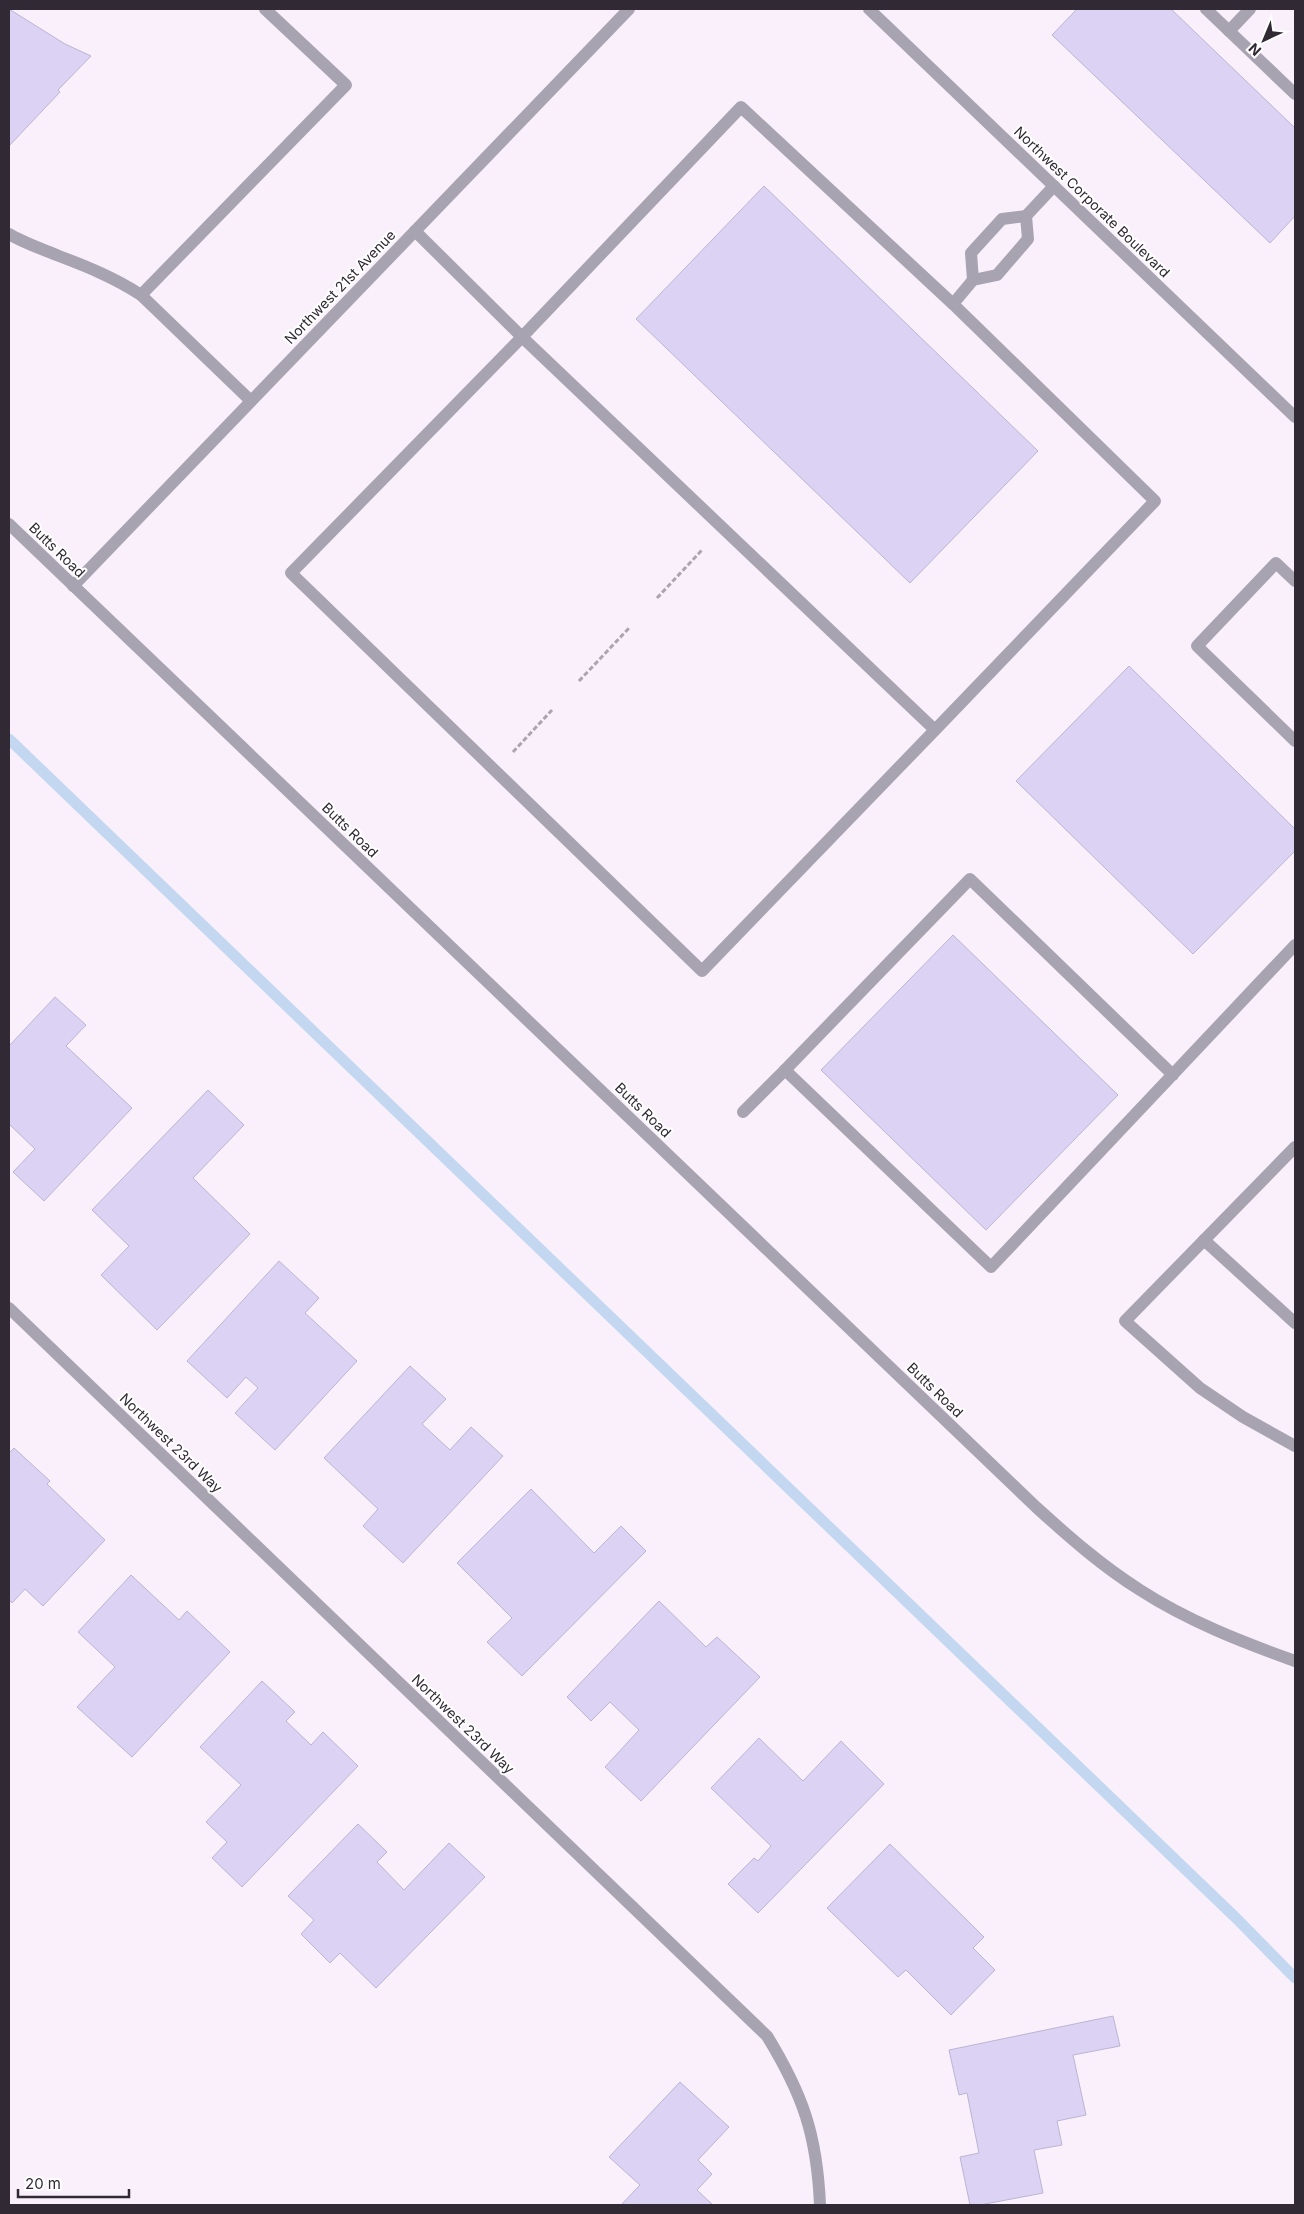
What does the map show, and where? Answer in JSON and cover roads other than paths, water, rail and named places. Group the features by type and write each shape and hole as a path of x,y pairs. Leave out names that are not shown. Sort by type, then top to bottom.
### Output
{"street":[{"path":"140,295 346,85 266,9"},
{"name":"Northwest 21st Avenue","path":"73,586 629,9"},
{"name":"Northwest Corporate Boulevard","path":"869,9 1295,417"},
{"path":"1206,9 1295,94"},
{"path":"1229,31 1250,9"},
{"path":"741,106 953,304 1155,501 702,971 291,574 522,337 741,106"},
{"path":"973,280 971,253 1002,219 1026,216 1054,186"},
{"path":"953,304 973,280 997,275 1028,239 1026,216"},
{"path":"416,231 522,337 935,730"},
{"path":"9,234 33,246 106,274 140,295 251,401"},
{"name":"Butts Road","path":"9,524 1072,1540 1140,1591 1214,1629 1295,1661"},
{"path":"1295,581 1276,563 1198,646 1295,741"},
{"path":"743,1112 970,879 1173,1075"},
{"path":"784,1070 991,1267 1295,945"},
{"path":"1295,1147 1125,1321 1200,1388 1243,1417 1295,1446"},
{"path":"1204,1240 1295,1323"},
{"name":"Northwest 23rd Way","path":"9,1308 767,2036 786,2067 802,2101 812,2136 819,2172 820,2205"}],"waterway":[{"path":"9,739 1236,1918 1295,1978"}]}
